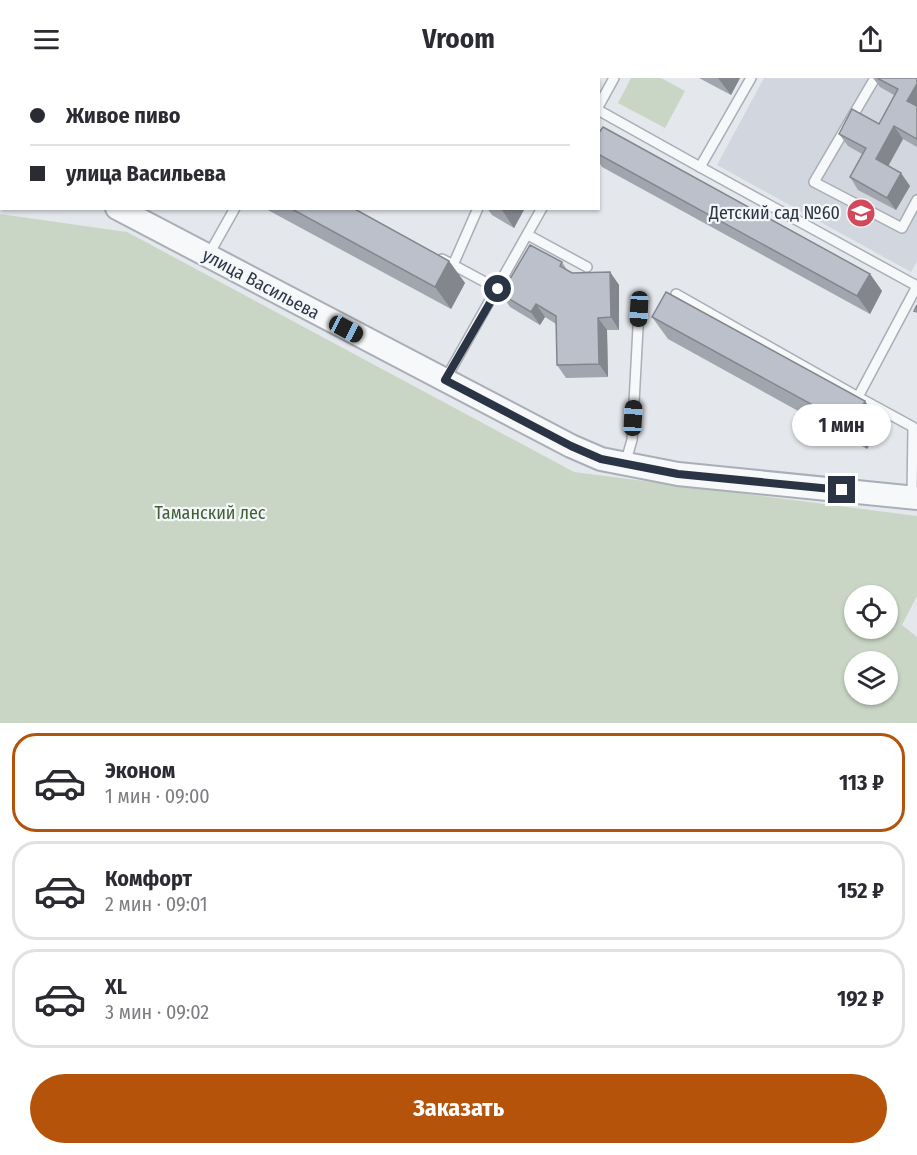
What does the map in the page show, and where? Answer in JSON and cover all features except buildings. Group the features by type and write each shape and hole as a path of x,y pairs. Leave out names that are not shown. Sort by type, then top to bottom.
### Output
{"street":[{"name":"улица Васильева","path":"121,210 571,446 601,459 678,474 915,498"}],"lane":[{"path":"600,104 614,78"},
{"path":"700,167 751,78"},
{"path":"875,78 814,182 902,228 917,200"},
{"path":"600,109 917,286 858,397"},
{"path":"208,256 234,210"},
{"path":"453,265 477,210"},
{"path":"445,380 541,210"},
{"path":"528,235 587,267"},
{"path":"432,253 498,289"},
{"path":"676,294 913,427 915,498"},
{"path":"624,464 632,440 639,309"}],"shaded area":[{"name":"Детский сад №60","path":"764,78 917,78 917,261 911,272 717,165"}],"green space":[{"path":"631,78 661,78 685,91 665,128 618,103"},
{"name":"Таманский лес","path":"0,214 127,232 574,472 917,516 917,596 902,625 917,637 917,723 0,723"}],"place":[{"name":"Детский сад №60","path":"861,213"}],"route":[{"path":"498,289 445,380 571,446 601,459 678,474 842,490"}]}
